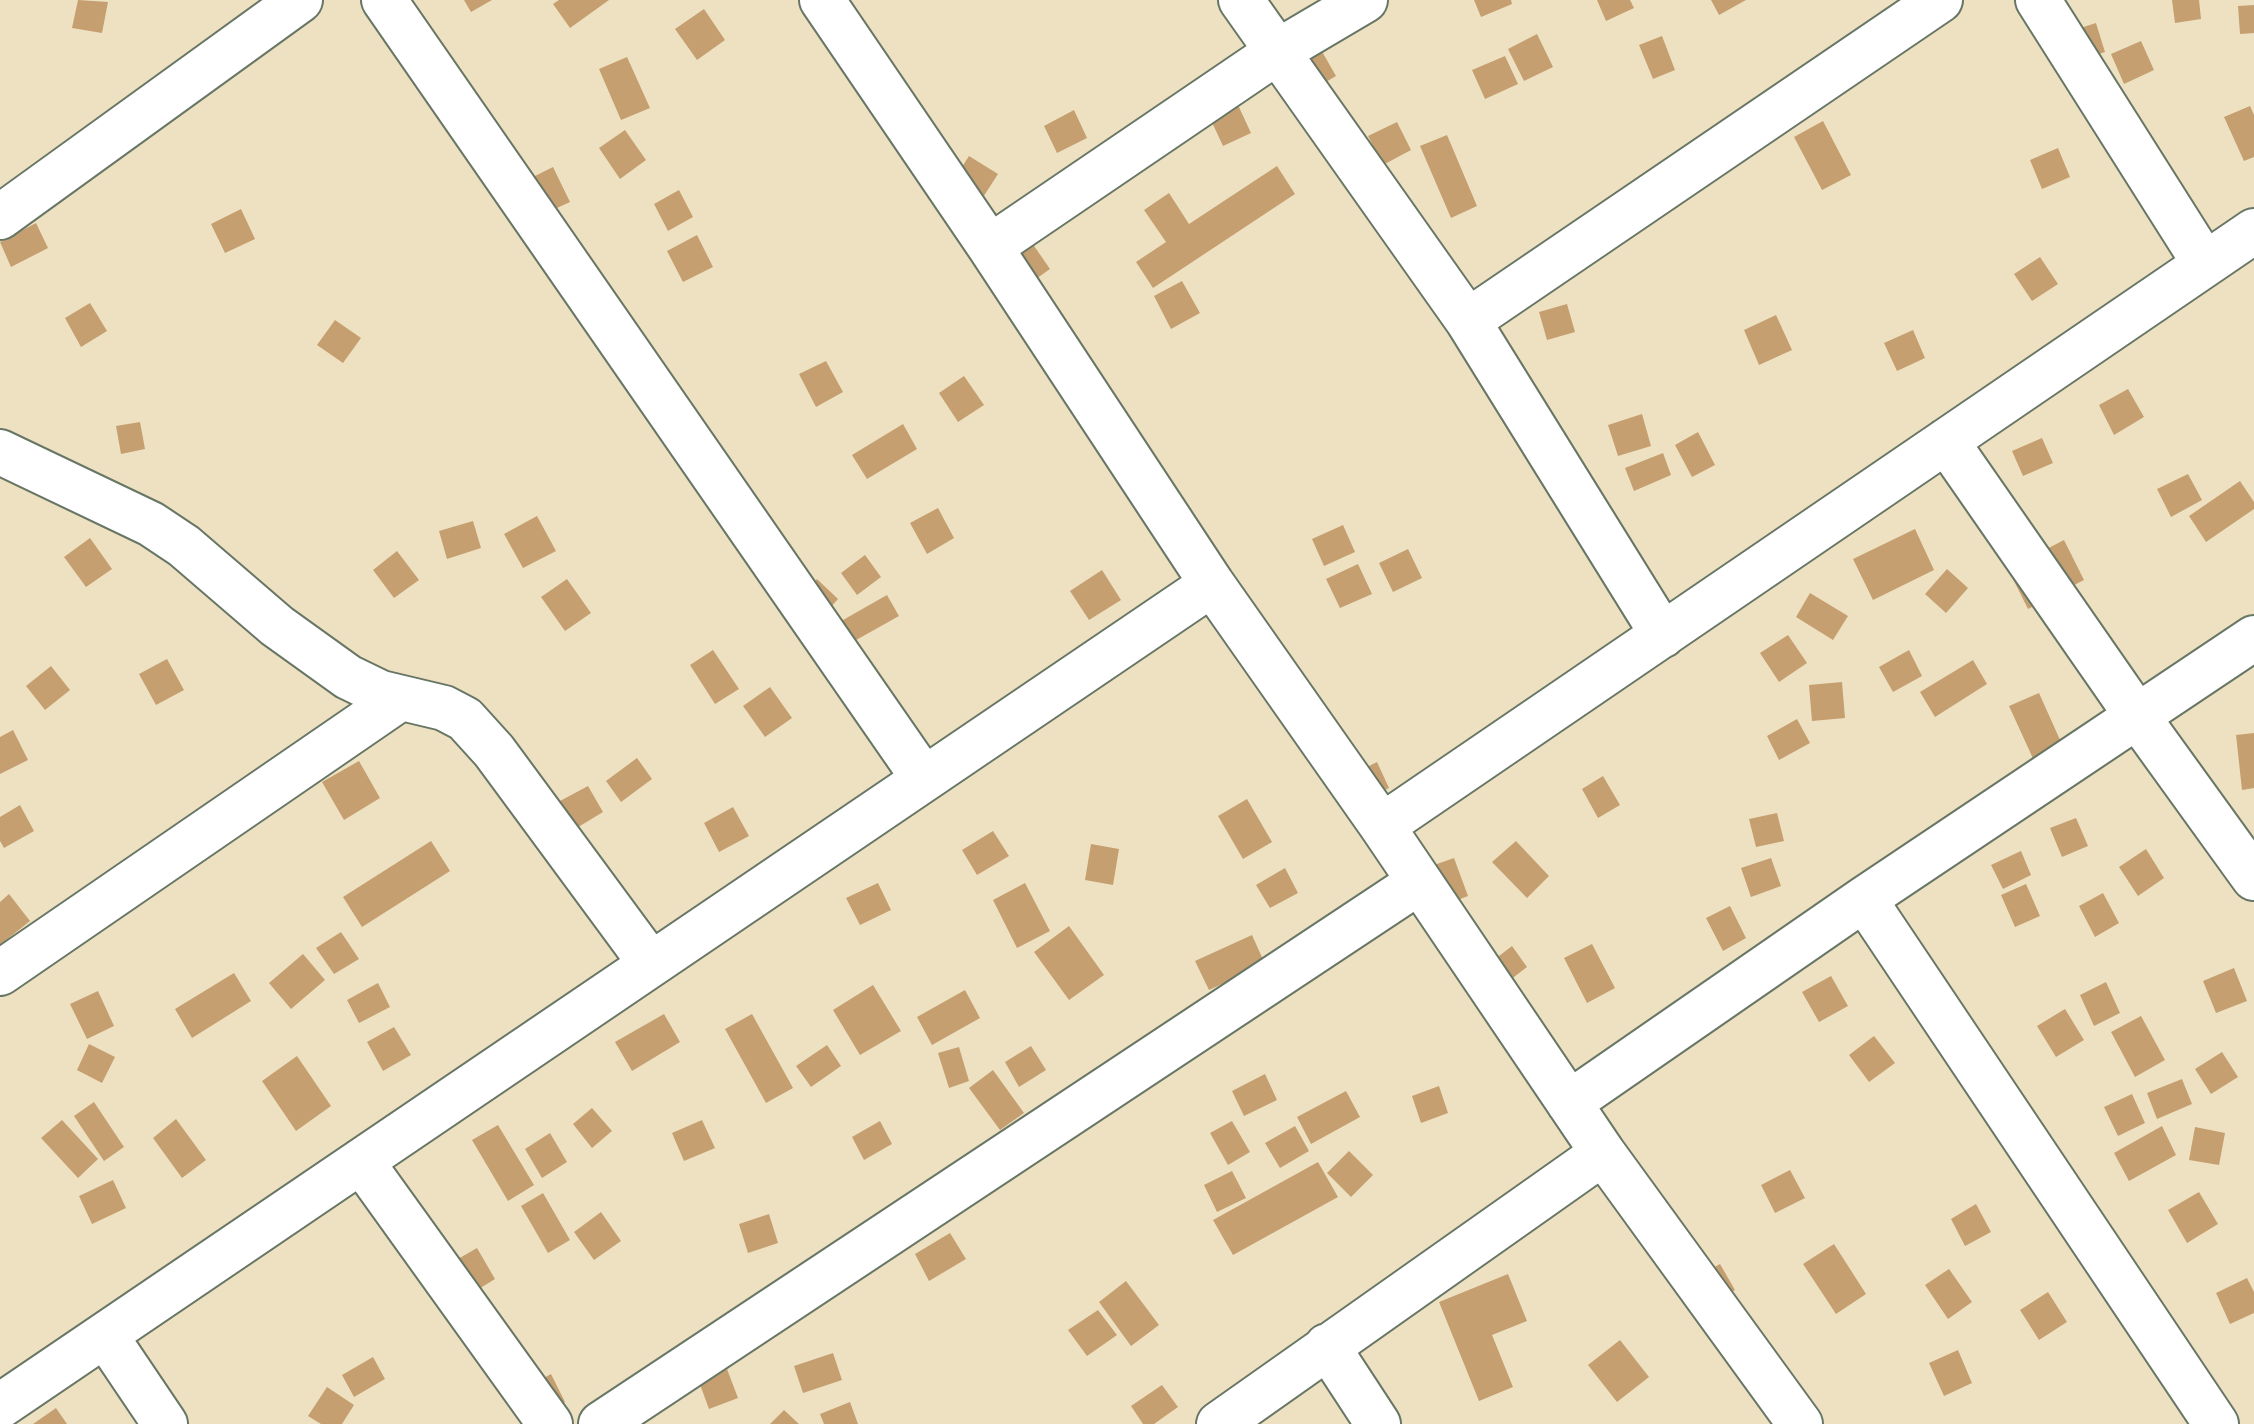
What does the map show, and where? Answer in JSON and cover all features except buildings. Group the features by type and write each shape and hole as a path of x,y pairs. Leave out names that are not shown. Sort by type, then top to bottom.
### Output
{"street":[{"path":"0,217 300,0"},
{"path":"384,0 924,779"},
{"path":"822,0 990,247 1212,584 1382,826 1603,1153 1800,1424"},
{"path":"1241,0 1468,321 1663,635"},
{"path":"990,247 1277,52 1365,0"},
{"path":"1468,321 1940,0"},
{"path":"2038,0 2205,264"},
{"path":"1382,826 2254,231"},
{"path":"1946,441 2254,878"},
{"path":"0,452 151,524 184,546 218,578 314,654 365,686 399,699 444,708 473,726 651,964"},
{"path":"0,1406 1212,584"},
{"path":"1569,1103 1864,899 2254,638"},
{"path":"0,973 399,699"},
{"path":"601,1424 1419,882"},
{"path":"1864,899 2216,1424"},
{"path":"1219,1424 1603,1153"},
{"path":"361,1161 550,1424"},
{"path":"105,1335 165,1424"},
{"path":"1327,1346 1378,1424"}]}
